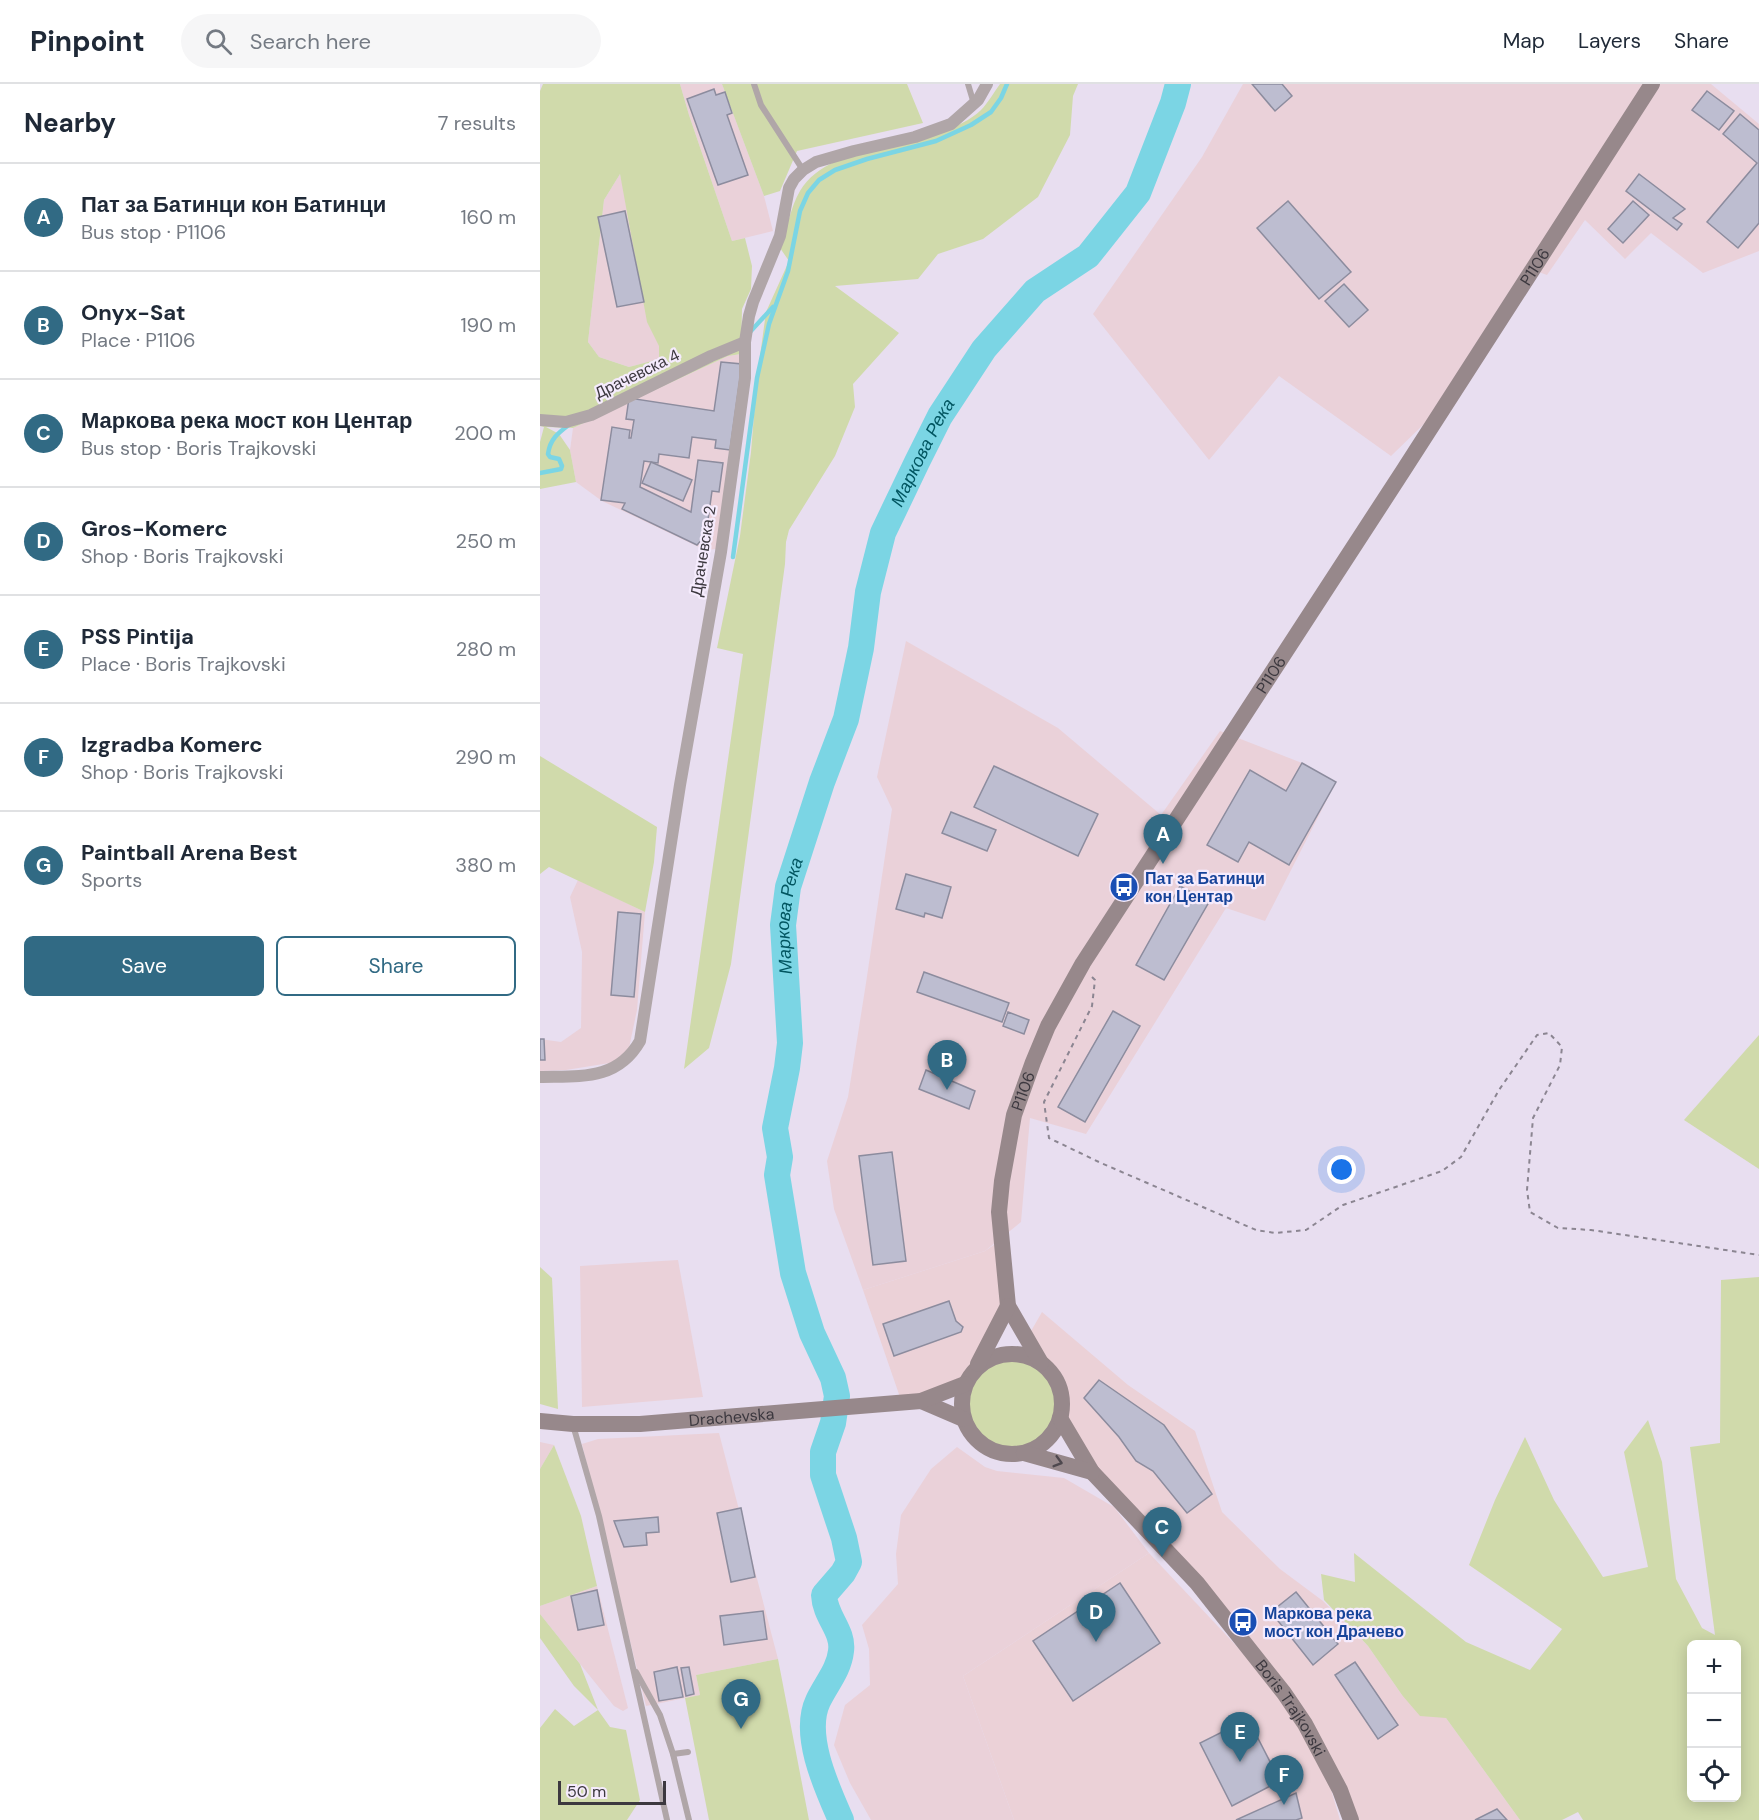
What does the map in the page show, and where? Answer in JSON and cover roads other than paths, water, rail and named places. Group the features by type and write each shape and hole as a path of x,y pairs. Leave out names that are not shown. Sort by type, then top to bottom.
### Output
{"main road":[{"name":"P1106","path":"1008,1306 999,1212 1002,1181 1014,1115 1048,1026 1083,963 1652,84"},
{"path":"1008,1306 1041,1363"},
{"path":"1008,1306 977,1366 965,1384 961,1401 963,1419 969,1430 987,1448 999,1452 1024,1453 1092,1472"},
{"path":"977,1366 994,1356 1013,1353 1041,1363 1049,1370 1060,1387 1062,1408 1056,1428 1042,1444 1024,1453"},
{"name":"Drachevska","path":"540,1421 573,1424 640,1424 921,1401 965,1384"},
{"name":"Drachevska","path":"921,1401 963,1419"},
{"name":"Boris Trajkovski","path":"1060,1418 1092,1472 1197,1583 1284,1693 1305,1724 1340,1790 1351,1820"}],"street":[{"path":"803,170 816,162 915,137 951,124 978,100 987,84"},
{"name":"Драчевска 2","path":"540,1077 580,1076 607,1071 624,1063 640,1041 680,785 721,552 745,378 745,342 753,302 780,236 789,188 803,170"},
{"name":"Драчевска 4","path":"540,420 566,422 591,415 711,356 745,342"}],"lane":[{"path":"754,84 761,105 803,170"},
{"path":"968,84 974,104"},
{"path":"573,1424 599,1516 667,1820"},
{"path":"632,1664 660,1715 673,1754 689,1820"},
{"path":"673,1754 688,1752"}],"waterway":[{"path":"733,557 757,378 769,324 788,271 800,211 808,193 819,180 835,170 936,141 971,125 991,112 1007,84"},
{"name":"Маркова Река","path":"841,1820 818,1761 813,1729 818,1701 835,1671 841,1651 840,1637 825,1603 824,1595 843,1573 849,1562 844,1538 823,1475 823,1452 833,1423 837,1396 833,1378 812,1333 793,1273 777,1175 780,1157 775,1128 790,1043 783,925 788,887 822,782 846,719 861,648 868,592 883,533 917,462 940,416 984,349 1035,291 1088,256 1138,193 1173,103 1178,84"},
{"path":"750,332 773,307"},
{"path":"540,473 561,469 559,459 550,457 548,454 555,437 570,424"}],"place":[{"name":"Пат за Батинци кон Батинци","path":"1163,864"},
{"name":"Пат за Батинци кон Центар","path":"1124,887"},
{"name":"Onyx-Sat","path":"947,1090"},
{"name":"Маркова река мост кон Центар","path":"1162,1557"},
{"name":"Маркова река мост кон Драчево","path":"1243,1622"},
{"name":"Gros-Komerc","path":"1096,1642"},
{"name":"Paintball Arena Best","path":"741,1729"},
{"name":"PSS Pintija","path":"1240,1762"},
{"name":"Izgradba Komerc","path":"1284,1805"}]}
